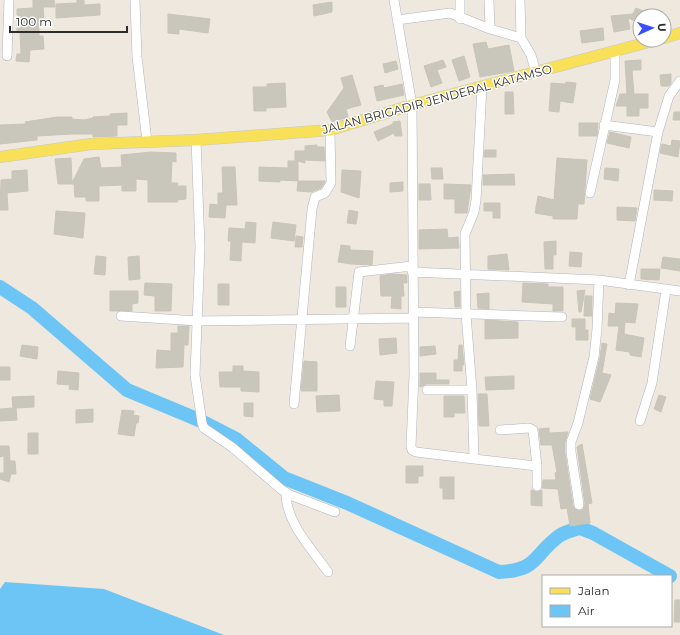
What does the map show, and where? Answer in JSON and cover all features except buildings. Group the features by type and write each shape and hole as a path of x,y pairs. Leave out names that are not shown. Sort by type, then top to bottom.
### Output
{"main road":[{"name":"JALAN BRIGADIR JENDERAL KATAMSO","path":"0,157 90,144 196,140 330,130 412,105 632,47"}],"street":[{"path":"7,56 9,0"},
{"path":"134,0 137,57 147,141"},
{"path":"394,0 412,105 412,450 416,452 537,466"},
{"path":"460,0 460,19"},
{"path":"489,0 490,29"},
{"path":"520,0 522,38 531,55 536,72"},
{"path":"397,20 450,13 460,19 522,38"},
{"path":"590,193 615,80 615,52"},
{"path":"629,285 658,132 669,96 680,81"},
{"path":"474,459 472,390 466,314 465,234 474,212 476,200 482,87"},
{"path":"604,125 658,132"},
{"path":"294,404 314,197 325,193 331,183 330,130"},
{"path":"196,140 200,247 195,375 199,412 202,423 204,428 232,447 286,492 335,512"},
{"path":"350,346 359,272 412,269 466,274 599,280 680,291"},
{"path":"579,505 570,452 571,442 578,422 594,357 599,280"},
{"path":"640,421 652,383 666,290"},
{"path":"121,316 197,320 353,318 466,314 562,317"},
{"path":"427,390 472,390"},
{"path":"500,430 529,428 533,430 537,466 537,486"},
{"path":"286,492 286,507 291,517 328,572"}],"water":[{"path":"5,582 104,589 224,635 0,635 0,589"}],"waterway":[{"path":"0,287 32,308 127,390 199,420 236,439 284,478 347,503 499,572 512,571 528,565 559,536 566,532 580,528 593,533 668,575"}]}
